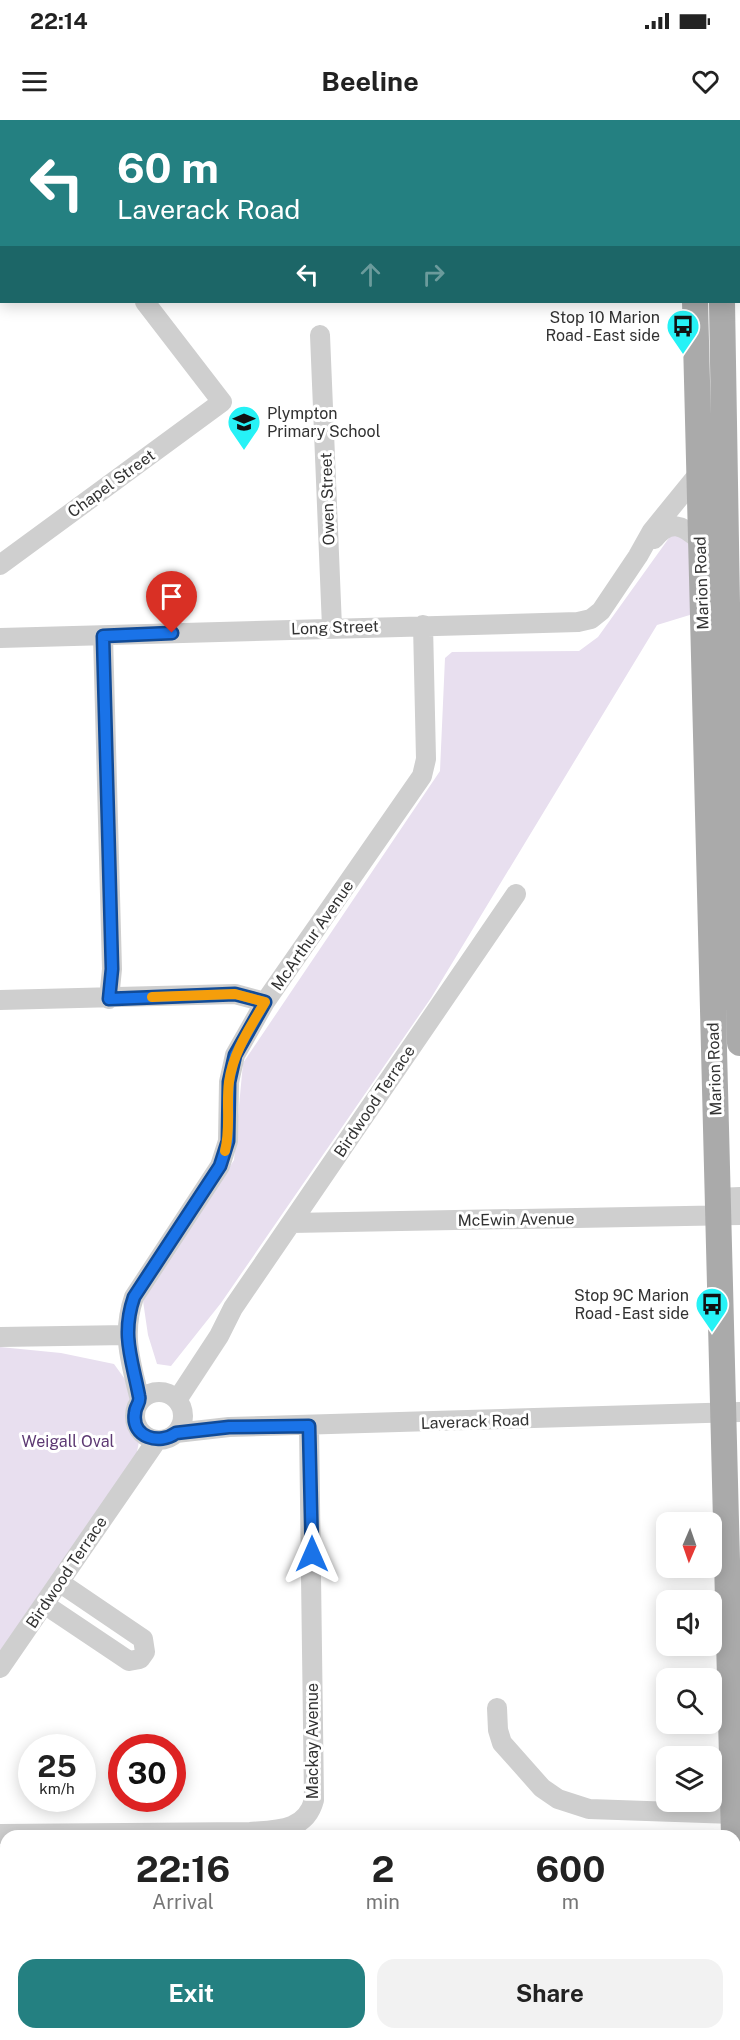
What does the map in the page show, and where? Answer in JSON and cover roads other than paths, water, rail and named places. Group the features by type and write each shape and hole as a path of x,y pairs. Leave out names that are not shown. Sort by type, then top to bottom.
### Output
{"main road":[{"name":"Marion Road","path":"695,303 702,623 729,1206 736,1759 733,1825"},
{"name":"Marion Road","path":"722,303 733,555 740,1043"}],"street":[{"name":"Chapel Street","path":"0,565 222,402 146,303"},
{"name":"Owen Street","path":"320,334 332,627"},
{"name":"Long Street","path":"0,638 332,627 578,622 591,619 601,611 652,531 700,472"},
{"name":"Long Street","path":"638,556 659,533 674,525 688,530 699,540"},
{"path":"702,623 734,622"},
{"name":"McArthur Avenue","path":"149,1436 134,1414 166,1406 127,1335 127,1318 134,1297 220,1166 228,1141 229,1082 235,1055 265,1002 422,776 426,759 423,626"},
{"path":"103,636 112,969 109,999"},
{"name":"Birdwood Terrace","path":"166,1406 210,1329 232,1308 516,894"},
{"path":"0,1000 235,994 265,1002"},
{"name":"McEwin Avenue","path":"291,1223 729,1206"},
{"path":"0,1337 127,1335"},
{"path":"149,1436 169,1438 166,1406"},
{"name":"Laverack Road","path":"166,1406 229,1427 731,1412"},
{"name":"Mackay Avenue","path":"285,1830 303,1821 311,1810 314,1800 309,1426"},
{"name":"Birdwood Terrace","path":"0,1668 132,1476 149,1436"},
{"path":"44,1604 129,1661 141,1659 145,1652 143,1639 59,1582"},
{"path":"498,1708 498,1730 502,1743 542,1788 558,1799 589,1809 733,1825"}],"place":[{"name":"Stop 10 Marion Road - East side","path":"683,355"},
{"name":"Plympton Primary School","path":"244,451"},
{"name":"Stop 9C Marion Road - East side","path":"712,1333"}],"park label":[{"name":"Weigall Oval","path":"68,1441"}]}
